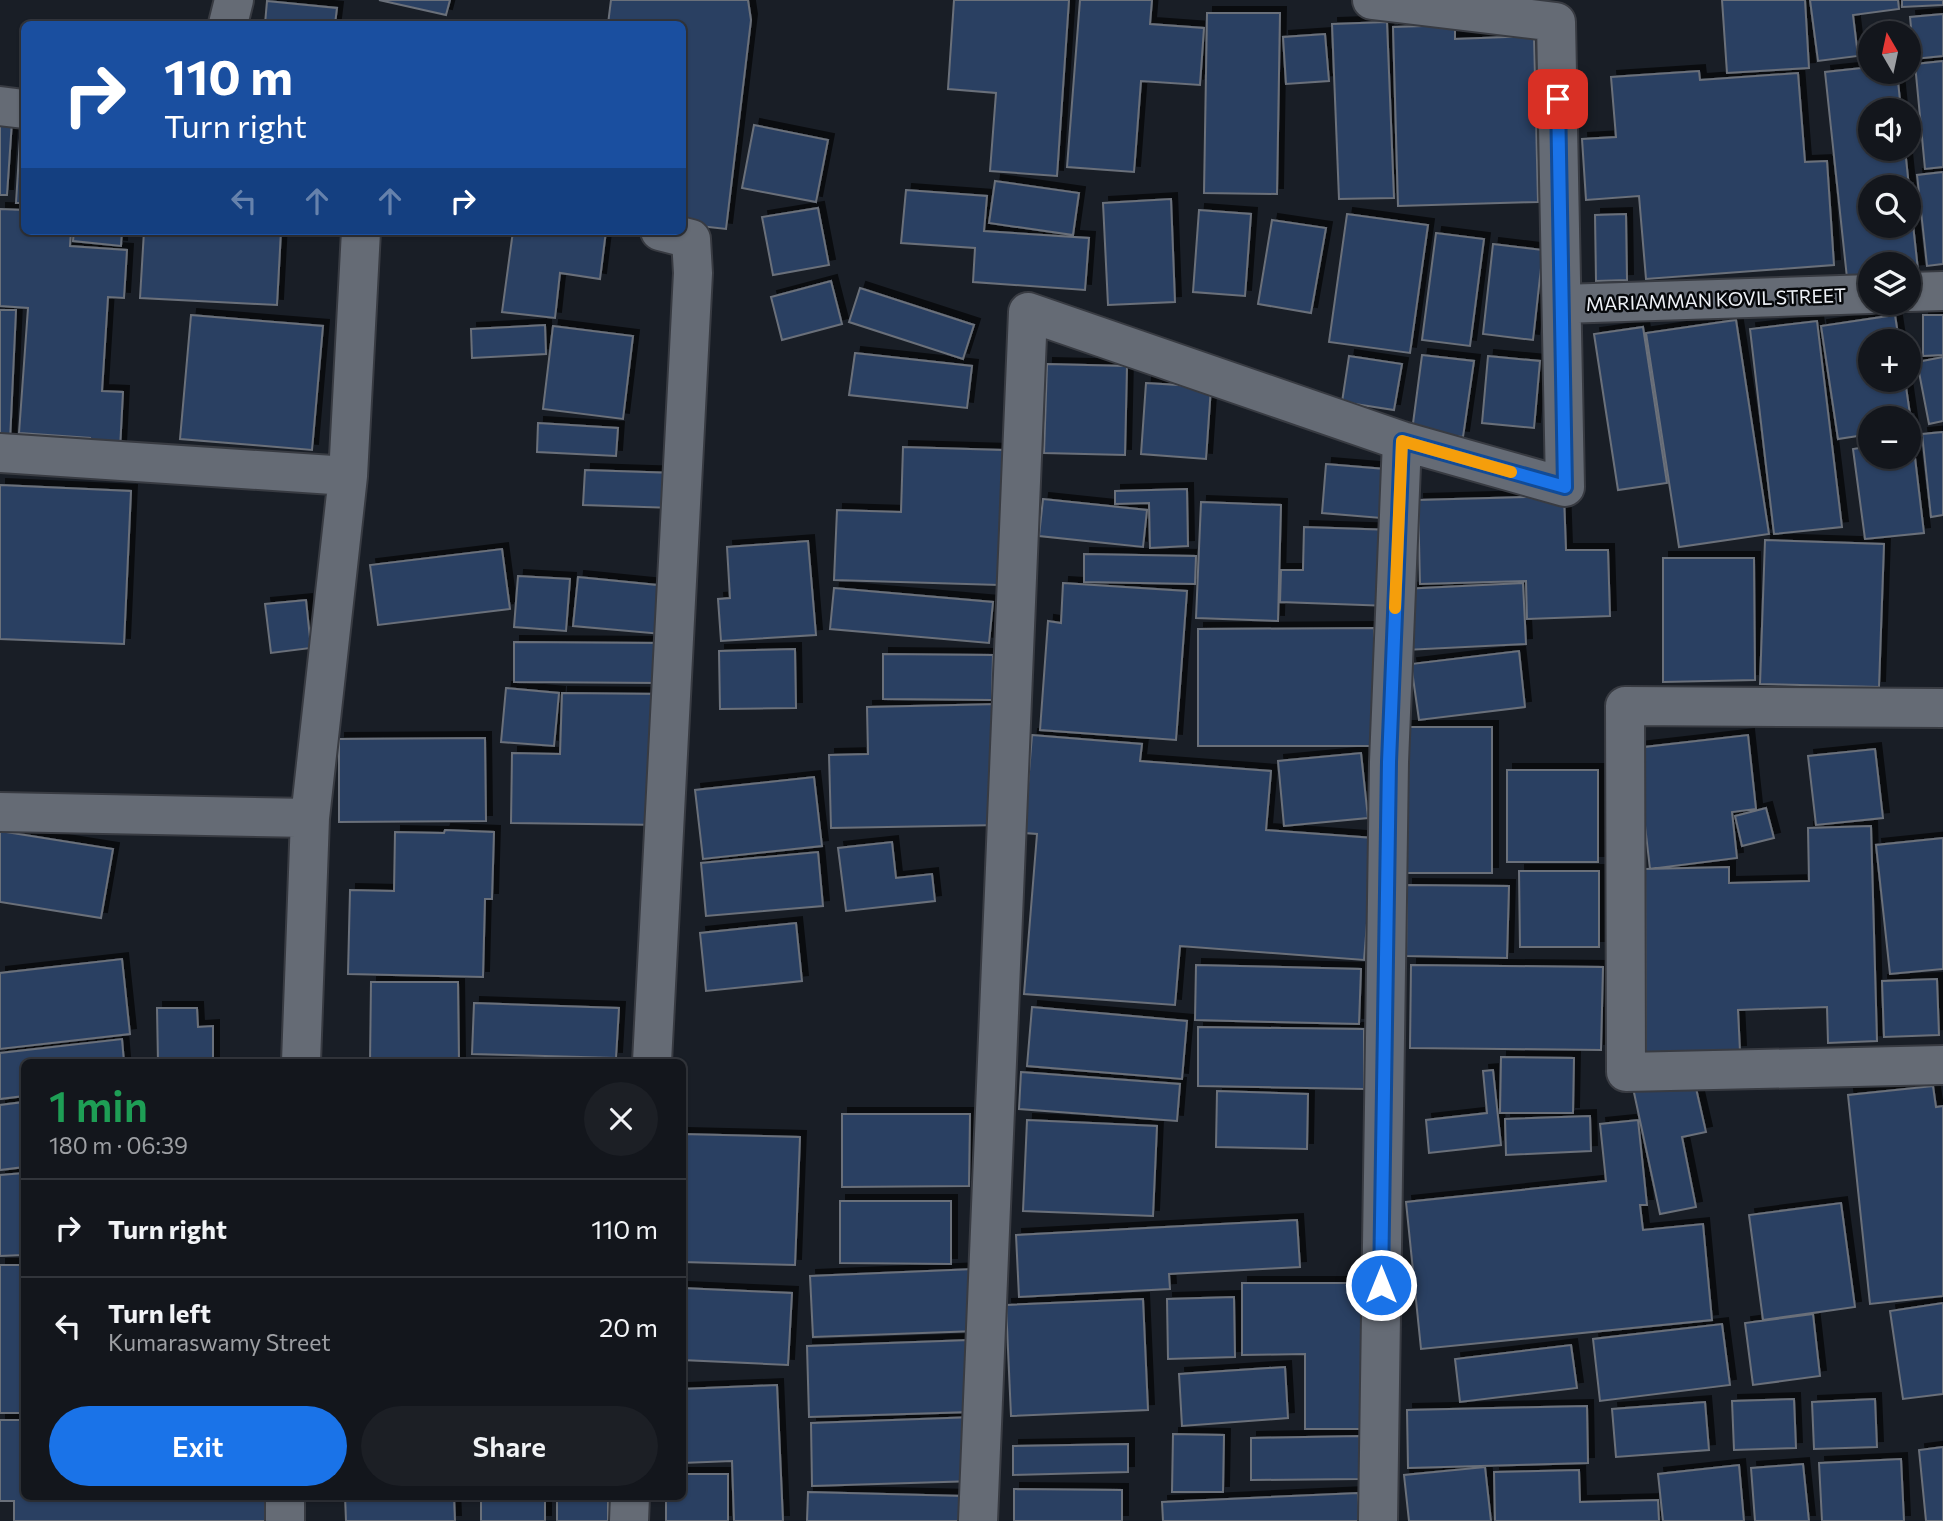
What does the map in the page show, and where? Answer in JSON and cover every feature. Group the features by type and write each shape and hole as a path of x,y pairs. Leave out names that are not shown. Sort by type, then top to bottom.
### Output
{"street":[{"path":"229,21 234,0"},
{"path":"978,1521 1028,312 1402,441 1565,487 1556,22 1372,0"},
{"path":"0,106 21,109"},
{"path":"301,1059 310,818 348,476 361,235"},
{"path":"652,1059 693,273 691,239 676,235"},
{"path":"1921,292 1943,291"},
{"name":"MARIAMMAN KOVIL STREET","path":"1562,304 1858,293"},
{"path":"1378,1521 1389,762 1402,441"},
{"path":"0,453 348,476"},
{"path":"1943,708 1625,706 1626,1072 1943,1065"},
{"path":"0,812 310,818"},
{"path":"285,1500 285,1521"},
{"path":"629,1521 630,1500"}],"building":[{"path":"379,0 450,0 446,15"},
{"path":"611,0 748,0 751,20 726,229 686,224 686,21 608,21"},
{"path":"954,0 1069,0 1057,176 990,171 996,93 948,89"},
{"path":"1080,0 1152,0 1150,24 1204,28 1200,85 1141,81 1134,172 1067,167"},
{"path":"1722,0 1805,0 1809,68 1727,73"},
{"path":"1810,0 1898,0 1899,9 1853,15 1858,56 1818,61"},
{"path":"1902,0 1943,0 1943,5 1902,7"},
{"path":"267,1 337,8 335,21 265,21"},
{"path":"1207,13 1280,13 1277,194 1204,193"},
{"path":"1943,14 1943,56 1922,58 1922,21 1910,21 1910,17"},
{"path":"1387,22 1394,198 1339,199 1332,24"},
{"path":"1455,25 1455,39 1534,36 1538,202 1398,206 1393,27"},
{"path":"1325,34 1329,81 1286,84 1283,37"},
{"path":"1943,61 1943,167 1925,169 1921,98 1918,98 1917,84 1922,84 1922,63"},
{"path":"1858,68 1858,84 1898,84 1900,98 1858,98 1858,161 1906,161 1908,175 1858,175 1858,238 1914,238 1916,252 1858,252 1858,277 1847,278 1825,72"},
{"path":"1699,71 1700,80 1798,73 1805,162 1827,161 1834,265 1646,279 1639,196 1586,200 1582,139 1616,137 1611,77"},
{"path":"0,120 12,121 7,195 0,195"},
{"path":"754,125 828,140 816,202 742,188"},
{"path":"20,138 21,138 21,203 16,203"},
{"path":"1943,172 1943,264 1927,266 1921,211 1921,175 1917,175"},
{"path":"995,181 1079,193 1073,235 989,223"},
{"path":"906,190 987,196 984,231 1089,238 1085,290 973,282 975,248 901,243"},
{"path":"1171,199 1175,302 1108,305 1103,203"},
{"path":"818,208 829,265 773,275 762,217"},
{"path":"0,209 21,210 21,235 71,235 70,246 127,250 124,298 108,297 102,391 123,392 120,449 89,447 90,438 19,433 28,308 0,306"},
{"path":"1199,210 1251,214 1245,296 1193,292"},
{"path":"1347,214 1428,225 1410,353 1329,342"},
{"path":"1626,214 1627,280 1596,281 1595,215"},
{"path":"1272,220 1326,228 1311,313 1258,304"},
{"path":"1436,233 1484,239 1470,346 1422,340"},
{"path":"74,235 122,235 121,246 73,241"},
{"path":"144,235 281,235 277,305 140,298"},
{"path":"512,235 606,235 600,279 560,273 555,318 502,312"},
{"path":"1493,244 1543,250 1533,340 1483,334"},
{"path":"831,281 842,324 782,340 771,297"},
{"path":"860,288 974,325 963,359 849,322"},
{"path":"0,310 16,310 10,441 0,441"},
{"path":"191,315 323,326 312,450 180,439"},
{"path":"1895,315 1897,329 1858,329 1858,392 1907,392 1909,406 1858,406 1858,436 1838,439 1821,326"},
{"path":"1923,315 1943,315 1943,355 1923,356"},
{"path":"1736,320 1769,534 1679,547 1646,333"},
{"path":"1817,321 1842,527 1774,534 1750,329"},
{"path":"545,325 546,354 472,358 471,329"},
{"path":"553,326 633,336 623,419 543,409"},
{"path":"1643,327 1667,483 1618,490 1594,334"},
{"path":"855,353 972,366 967,408 849,395"},
{"path":"1422,355 1474,361 1463,437 1412,431"},
{"path":"1349,356 1402,364 1394,410 1342,402"},
{"path":"1488,356 1540,361 1534,428 1482,423"},
{"path":"1943,357 1943,421 1929,424 1921,383 1921,361"},
{"path":"1047,364 1127,366 1125,455 1044,453"},
{"path":"1146,383 1211,387 1206,459 1141,454"},
{"path":"538,423 618,428 616,456 537,452"},
{"path":"1943,432 1943,515 1931,517 1922,434"},
{"path":"903,447 1003,450 999,585 834,580 837,510 901,512"},
{"path":"1858,448 1858,469 1916,469 1924,533 1865,539 1853,449"},
{"path":"1326,464 1385,469 1381,518 1322,513"},
{"path":"585,470 676,473 674,508 583,505"},
{"path":"0,485 131,491 124,644 0,639"},
{"path":"1187,489 1188,546 1150,548 1149,503 1115,504 1115,491"},
{"path":"1564,496 1566,550 1608,550 1610,616 1527,619 1526,581 1420,584 1418,500"},
{"path":"1043,499 1147,510 1143,547 1039,536"},
{"path":"1201,502 1281,505 1278,621 1196,618"},
{"path":"1304,527 1393,530 1390,606 1280,602 1281,570 1303,570"},
{"path":"1765,540 1884,544 1879,687 1760,684"},
{"path":"808,541 816,635 721,641 718,599 730,598 727,547"},
{"path":"502,549 510,609 378,625 370,565"},
{"path":"1084,554 1196,556 1195,584 1084,582"},
{"path":"1663,558 1754,558 1755,680 1663,682"},
{"path":"518,576 570,579 566,631 514,627"},
{"path":"578,577 667,586 662,634 573,626"},
{"path":"1063,583 1187,591 1176,740 1040,730 1048,621 1061,623"},
{"path":"1523,583 1526,644 1405,650 1402,589"},
{"path":"834,588 993,602 989,643 830,629"},
{"path":"306,600 311,648 271,653 265,604"},
{"path":"1374,628 1374,746 1198,746 1198,629"},
{"path":"514,642 661,643 660,683 514,682"},
{"path":"795,649 796,708 720,709 719,651"},
{"path":"1519,651 1525,707 1419,720 1411,664"},
{"path":"883,654 993,655 992,700 883,699"},
{"path":"506,688 559,693 554,746 501,742"},
{"path":"562,693 665,694 664,825 511,823 512,753 560,754"},
{"path":"999,704 1001,825 831,828 829,755 868,754 867,707"},
{"path":"1406,727 1492,727 1492,873 1404,873"},
{"path":"1032,735 1142,744 1140,761 1271,771 1266,830 1374,838 1364,960 1180,946 1175,1005 1024,994 1037,834 1024,833"},
{"path":"1748,735 1756,809 1732,812 1737,858 1650,869 1636,748"},
{"path":"485,738 486,821 339,822 339,739"},
{"path":"1875,749 1883,818 1816,825 1808,756"},
{"path":"1361,753 1368,818 1284,826 1278,761"},
{"path":"1507,770 1598,770 1598,862 1507,862"},
{"path":"814,777 822,846 703,859 695,790"},
{"path":"1766,808 1774,838 1742,846 1735,816"},
{"path":"1871,826 1877,1041 1828,1043 1827,1007 1738,1010 1740,1051 1646,1054 1645,869 1729,867 1729,883 1809,881 1808,828"},
{"path":"445,830 494,832 492,899 485,899 483,977 348,974 350,890 394,891 395,832 444,833"},
{"path":"0,831 113,849 101,918 0,902"},
{"path":"1943,838 1943,969 1890,974 1876,845"},
{"path":"892,842 896,878 932,874 935,901 846,911 838,848"},
{"path":"818,852 823,906 706,916 701,863"},
{"path":"1519,871 1599,871 1599,947 1520,947"},
{"path":"1407,885 1509,886 1507,958 1406,956"},
{"path":"796,923 802,981 706,991 700,933"},
{"path":"122,959 130,1034 0,1049 0,973"},
{"path":"1196,965 1361,969 1359,1024 1195,1020"},
{"path":"1411,965 1603,967 1601,1050 1410,1048"},
{"path":"1937,979 1939,1035 1884,1037 1882,981"},
{"path":"371,982 458,982 459,1059 370,1059"},
{"path":"474,1003 619,1008 616,1058 472,1054"},
{"path":"1032,1007 1187,1021 1182,1079 1027,1066"},
{"path":"157,1008 197,1008 198,1027 213,1026 213,1059 158,1059"},
{"path":"1198,1027 1364,1029 1364,1089 1198,1086"},
{"path":"122,1039 124,1059 21,1059 21,1096 0,1099 0,1053"},
{"path":"1501,1057 1574,1058 1573,1113 1500,1113"},
{"path":"1493,1070 1501,1145 1429,1153 1426,1120 1487,1113 1483,1071"},
{"path":"1021,1072 1180,1084 1177,1121 1019,1109"},
{"path":"1693,1075 1706,1132 1682,1137 1696,1207 1660,1214 1633,1088"},
{"path":"1933,1086 1936,1107 1943,1106 1943,1296 1870,1304 1848,1095"},
{"path":"1217,1091 1308,1094 1307,1149 1216,1147"},
{"path":"21,1102 21,1167 0,1170 0,1105"},
{"path":"842,1114 970,1114 969,1186 842,1187"},
{"path":"1590,1116 1591,1151 1506,1155 1505,1119"},
{"path":"1027,1120 1157,1126 1153,1216 1023,1211"},
{"path":"1638,1120 1647,1205 1640,1205 1643,1230 1703,1224 1712,1320 1421,1349 1406,1202 1606,1181 1600,1124"},
{"path":"686,1134 800,1137 795,1265 686,1262"},
{"path":"21,1173 21,1255 0,1256 0,1175"},
{"path":"840,1201 951,1201 951,1264 840,1263"},
{"path":"1841,1203 1855,1307 1763,1320 1749,1215"},
{"path":"1297,1220 1300,1267 1169,1274 1170,1289 1019,1297 1016,1235"},
{"path":"0,1265 21,1265 21,1413 0,1413"},
{"path":"974,1269 977,1331 813,1337 810,1276"},
{"path":"1242,1283 1362,1283 1361,1429 1305,1429 1305,1354 1242,1355"},
{"path":"686,1288 792,1293 788,1365 686,1360"},
{"path":"1234,1297 1235,1357 1168,1359 1167,1299"},
{"path":"1143,1299 1148,1410 1011,1416 1006,1305"},
{"path":"1943,1303 1943,1394 1903,1399 1890,1311"},
{"path":"1813,1314 1820,1376 1753,1385 1745,1323"},
{"path":"1722,1324 1730,1385 1600,1401 1593,1339"},
{"path":"969,1340 972,1412 809,1417 807,1346"},
{"path":"1571,1345 1577,1388 1460,1402 1455,1359"},
{"path":"1285,1367 1288,1418 1182,1426 1179,1374"},
{"path":"777,1385 783,1521 734,1521 732,1461 686,1463 686,1389"},
{"path":"1794,1399 1796,1448 1734,1450 1732,1401"},
{"path":"1875,1399 1877,1447 1814,1449 1812,1402"},
{"path":"1705,1402 1709,1450 1616,1457 1612,1409"},
{"path":"1587,1406 1588,1463 1408,1468 1407,1410"},
{"path":"974,1417 976,1481 812,1486 811,1423"},
{"path":"0,1420 21,1420 21,1500 266,1500 265,1521 14,1521 14,1501 0,1501"},
{"path":"1173,1434 1224,1435 1223,1492 1172,1492"},
{"path":"1360,1436 1360,1479 1251,1480 1251,1438"},
{"path":"1128,1444 1128,1472 1013,1475 1013,1446"},
{"path":"1943,1447 1943,1521 1926,1521 1919,1450"},
{"path":"1901,1459 1904,1521 1822,1521 1819,1463"},
{"path":"1803,1464 1809,1521 1755,1521 1751,1468"},
{"path":"1739,1465 1744,1521 1663,1521 1658,1474"},
{"path":"1485,1467 1491,1521 1409,1521 1404,1475"},
{"path":"1579,1470 1580,1502 1658,1500 1659,1521 1495,1521 1494,1472"},
{"path":"686,1474 728,1474 728,1521 666,1521 666,1500 686,1500"},
{"path":"1014,1489 1122,1490 1122,1521 1014,1521"},
{"path":"808,1492 964,1496 963,1521 807,1521"},
{"path":"1358,1493 1360,1521 1163,1521 1162,1502"},
{"path":"345,1500 454,1500 455,1521 346,1521"},
{"path":"481,1500 545,1500 545,1521 481,1521"},
{"path":"557,1500 608,1500 608,1521 557,1521"}],"slow traffic":[{"path":"1395,608 1402,441 1511,472"}],"route":[{"path":"1381,1285 1382,1068 1389,762 1402,441 1565,487 1558,99"}]}
